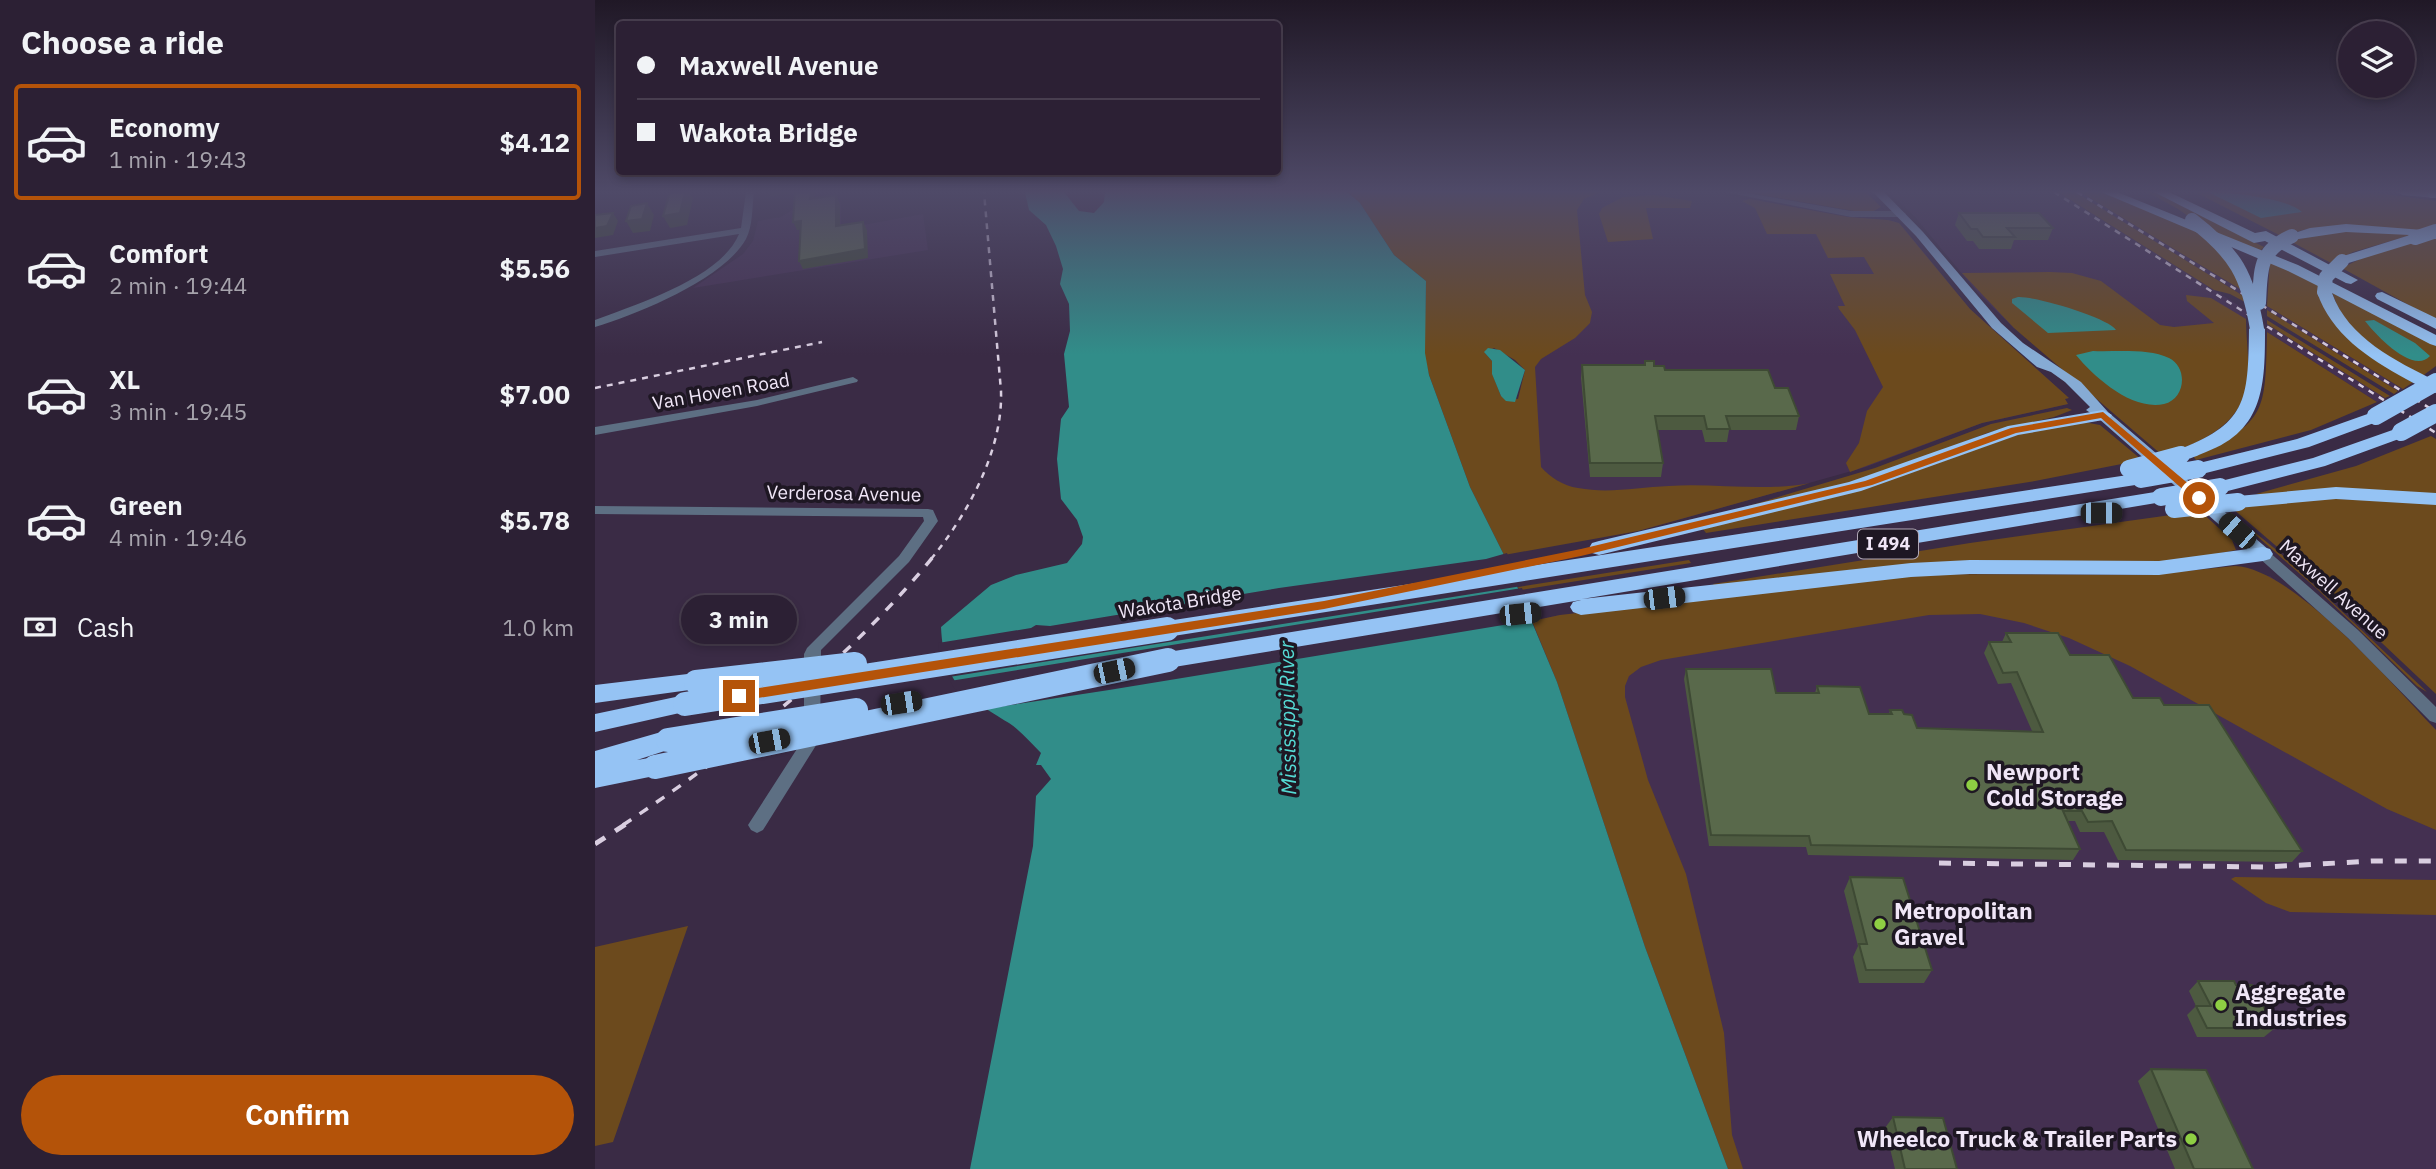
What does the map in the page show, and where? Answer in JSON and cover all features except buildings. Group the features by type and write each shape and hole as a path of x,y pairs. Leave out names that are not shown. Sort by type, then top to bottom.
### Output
{"highway":[{"path":"2223,247 2243,272 2251,291 2257,334"},
{"path":"2239,247 2308,275 2436,341"},
{"path":"2271,247 2436,341"},
{"path":"2135,474 2226,433 2248,410 2256,387 2263,258 2271,247"},
{"path":"2288,247 2436,326"},
{"path":"2292,247 2299,252"},
{"path":"2381,247 2342,261 2328,273 2324,292 2333,313 2358,340 2391,363 2436,388"},
{"name":"I 494","path":"1678,540 1856,522 2135,474 2198,469 2303,443 2376,416 2436,382"},
{"path":"2401,432 2436,413"},
{"path":"1678,540 1868,483 2014,430 2103,415"},
{"path":"2168,503 2220,487 2319,463 2436,419"},
{"path":"2168,503 2238,502 2349,493 2436,499"},
{"name":"I 494","path":"1702,584 2080,512 2144,513 2168,503"},
{"name":"Wakota Bridge","path":"595,723 685,704 1324,605 1678,540"},
{"path":"595,761 619,757 668,740 1168,660 1332,634 1702,584 1970,566 2159,568 2263,554"},
{"path":"595,694 1167,629"},
{"path":"595,778 1168,660"}],"main road":[{"name":"Maxwell Avenue","path":"1929,247 1980,307 2044,365 2046,372 2086,406 2103,415 2263,554"}],"street":[{"path":"595,254 642,247"},
{"path":"595,324 659,298 705,273 735,247"},
{"name":"Van Hoven Road","path":"595,431 816,391 853,380"},
{"name":"Verderosa Avenue","path":"595,510 928,513 931,521 904,559 814,648 811,739 757,825"},
{"name":"Maxwell Avenue","path":"2263,554 2347,628 2433,710"}],"shaded area":[{"path":"749,247 928,247 928,250 693,288 743,254"},
{"path":"1388,247 1580,247 1585,295 1592,312 1590,323 1575,338 1541,359 1535,367 1541,467 1553,478 1578,488 1601,490 1687,485 1775,487 1810,483 1638,531 1504,555 1470,487 1429,375 1424,353 1426,281 1394,255","holes":["1494,348 1515,360 1525,370 1518,399 1501,396 1492,373 1492,361 1485,353"]},
{"path":"1558,247 1919,247 1970,309 2069,398 2065,399 2068,404 1982,423 1866,467 1638,531 1535,467 1532,359"},
{"path":"1822,247 1918,247 1970,309 2069,398 2065,399 2068,404 1982,423 1850,472 1846,463 1859,443 1867,411 1883,387 1855,330 1839,309 1838,306 1845,306 1830,274 1874,274 1864,257 1828,258"},
{"path":"1940,247 2145,247 2246,310 2246,330 2014,328 1979,294"},
{"path":"2145,247 2163,247 2245,297 2245,302 2214,290"},
{"path":"2163,247 2170,247 2245,292 2245,297"},
{"path":"2170,247 2218,247 2245,292"},
{"path":"2245,247 2264,247 2259,252"},
{"path":"2300,247 2372,247 2353,252 2331,263"},
{"path":"2398,247 2436,247 2436,320 2342,268 2372,253"},
{"path":"2270,260 2318,282 2320,298 2327,313 2339,327 2369,351 2415,381 2403,389 2267,306"},
{"path":"1962,273 2072,273 2101,281 2160,325 2174,327 2214,323 2187,301 2186,295 2211,298 2246,319 2246,390 2233,415 2224,425 2201,440 2162,455 2014,328"},
{"path":"2332,292 2436,346 2436,366 2421,377 2372,347 2342,318"},
{"path":"2267,306 2403,389 2398,391 2267,310"},
{"path":"2267,310 2398,391 2394,394 2267,316"},
{"path":"2267,320 2390,396 2385,398 2267,324"},
{"path":"2267,324 2386,398 2377,402 2267,332"},
{"path":"2267,332 2377,402 2311,430 2196,460 2193,456 2236,433 2249,423 2257,411 2265,380"},
{"path":"2067,408 2072,410 1987,433 1848,483 1715,516 1875,468 1991,424"},
{"path":"2084,422 2100,425 2142,460 2035,481 1706,533 1703,529 1875,485 2026,432"},
{"path":"2431,436 2436,439 2436,496 2256,494 2356,466"},
{"path":"2317,498 2436,503 2436,694 2312,577 2232,508"},
{"path":"2225,508 2279,552 2427,692 2417,686 2316,588"},
{"path":"2200,511 2232,540 2236,550 2181,561 1715,588 1713,584 1970,543"},
{"path":"1689,560 1691,563 1527,589 1519,590 1518,587"},
{"path":"2235,566 2259,572 2285,586 2313,607 2370,660 2436,730 2436,830 2387,809 2130,666 2069,638 2024,623 1980,614 1929,615 1661,660 1641,667 1629,676 1625,697 1648,780 1686,874 1724,1033 1732,1135 1743,1169 1728,1169 1645,947 1557,682 1532,621 1560,615 1917,574 2147,575"},
{"path":"2270,576 2330,623 2436,730 2436,1169 1728,1169 1645,947 1557,682 1532,621 1560,615"},
{"path":"2231,879 2436,880 2436,915 2290,912 2266,903"},
{"path":"688,926 613,1142 595,1146 595,947"}],"water":[{"name":"Mississippi River","path":"1056,247 1388,247 1394,255 1426,281 1425,353 1429,375 1470,487 1504,555 1557,682 1645,947 1728,1169 970,1169 1033,846 1036,796 1051,779 1041,765 1036,765 1041,753 1026,737 959,687 947,663 941,627 991,585 1016,575 1067,563 1082,544 1083,537 1077,520 1061,499 1057,459 1061,419 1069,407 1064,354 1070,331 1069,304 1060,284 1063,269"},
{"path":"2018,297 2071,309 2100,320 2116,330 2048,333 2012,303 2012,299"},
{"path":"2374,320 2415,343 2430,356 2423,361 2414,361 2395,351 2365,321"},
{"path":"1488,348 1500,350 1525,370 1515,402 1506,401 1501,396 1492,374 1492,361 1484,352"},
{"path":"2093,351 2142,352 2169,358 2175,362 2182,375 2180,390 2177,396 2164,404 2152,405 2127,397 2103,382 2076,355"}],"pier":[{"path":"1507,553 1522,586 949,677 939,653 938,643 1036,625 1050,626 1279,588 1486,559"},
{"path":"1522,588 1534,620 1109,690 978,710 950,681"}],"railway":[{"path":"931,559 970,502 981,480 996,436 1001,391 989,247"},
{"path":"2140,247 2436,433"},
{"path":"2166,247 2436,412"},
{"path":"595,388 822,342"},
{"path":"623,825 707,766 788,703 863,633 933,557"},
{"path":"595,844 626,824"},
{"path":"1939,863 2267,867 2372,861 2436,861"}],"place":[{"name":"Newport Cold Storage","path":"1972,785"},
{"name":"Metropolitan Gravel","path":"1880,924"},
{"name":"Aggregate Industries","path":"2221,1005"},
{"name":"Wheelco Truck & Trailer Parts","path":"2191,1139"}],"route":[{"path":"739,696 1324,605 1638,540 1868,483 2014,430 2103,415 2199,498"}]}
